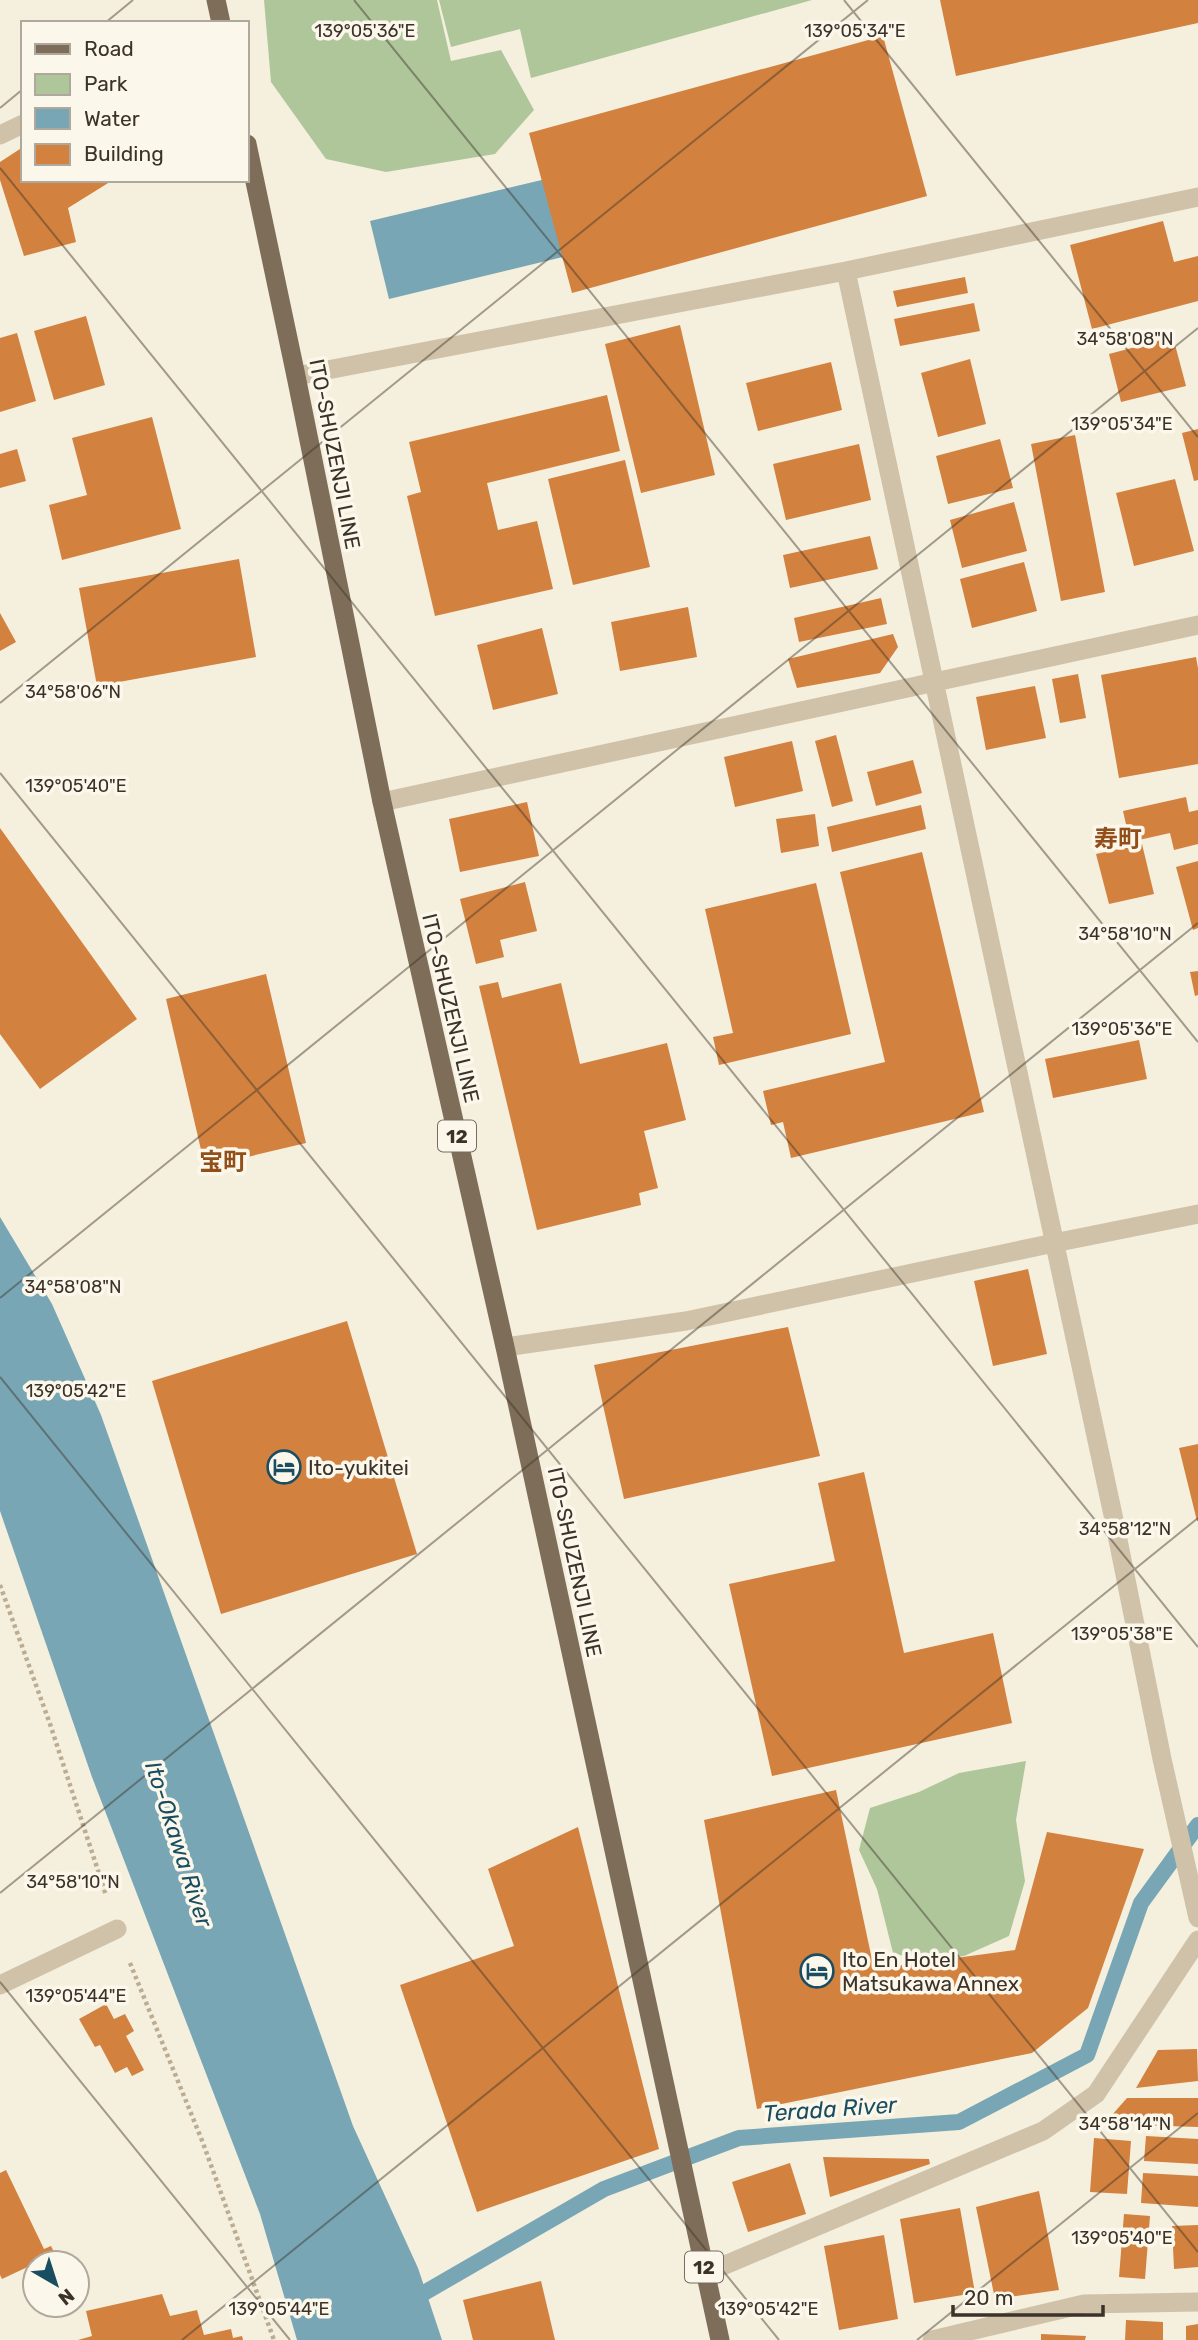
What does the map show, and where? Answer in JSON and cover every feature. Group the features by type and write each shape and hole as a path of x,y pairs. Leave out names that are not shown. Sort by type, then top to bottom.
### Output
{"main road":[{"path":"216,0 221,21"},
{"name":"ITO-SHUZENJI LINE","path":"248,149 382,802 505,1348 706,2273"},
{"name":"12","path":"706,2273 720,2340"}],"street":[{"path":"0,135 21,125"},
{"path":"296,376 846,271 1198,197"},
{"path":"846,271 1198,1919"},
{"path":"382,802 1198,625"},
{"path":"505,1348 686,1321 1198,1214"},
{"path":"0,1985 117,1928"},
{"path":"706,2273 1043,2131 1096,2094 1198,1940"},
{"path":"932,2340 1084,2304 1198,2302"}],"green space":[{"path":"264,0 437,0 451,61 501,50 534,110 495,154 386,172 326,159 271,82"},
{"path":"439,0 812,0 531,78 520,29 451,47"},
{"path":"1026,1761 1016,1820 1025,1881 1009,1936 964,1956 925,1962 893,1953 877,1889 859,1850 870,1808 919,1792 959,1773"}],"water":[{"path":"550,178 571,255 389,299 370,221"},
{"name":"Ito-Okawa River","path":"0,1217 52,1304 101,1415 353,2126 418,2268 442,2340 297,2340 260,2214 92,1777 0,1511"}],"building":[{"path":"940,0 1198,0 1198,23 956,76"},
{"path":"883,36 927,196 572,293 529,133"},
{"path":"21,148 21,182 110,182 68,208 76,242 24,256 0,180 0,162"},
{"path":"1163,221 1174,262 1198,256 1198,301 1092,329 1070,245"},
{"path":"965,277 968,293 897,307 893,291"},
{"path":"974,303 980,331 900,346 894,319"},
{"path":"86,316 105,385 54,400 34,331"},
{"path":"680,325 715,475 641,493 605,344"},
{"path":"17,333 36,401 0,412 0,338"},
{"path":"1173,337 1186,386 1121,402 1109,354"},
{"path":"970,359 986,424 938,437 921,373"},
{"path":"831,362 842,410 758,431 746,383"},
{"path":"607,395 620,451 487,483 498,530 537,521 553,589 435,616 407,496 421,492 409,442"},
{"path":"152,417 181,529 62,560 49,505 87,495 72,438"},
{"path":"1198,429 1198,480 1194,481 1182,433"},
{"path":"1075,435 1105,592 1061,601 1031,444"},
{"path":"1000,439 1013,488 948,504 936,456"},
{"path":"859,444 871,500 786,520 773,464"},
{"path":"17,449 26,481 0,488 0,454"},
{"path":"625,460 650,567 573,585 548,479"},
{"path":"1175,479 1194,551 1134,566 1116,493"},
{"path":"1014,502 1027,551 962,568 950,520"},
{"path":"870,536 878,569 790,588 783,555"},
{"path":"239,559 256,657 97,686 79,588"},
{"path":"1024,562 1037,611 972,628 960,579"},
{"path":"881,598 887,624 799,642 794,618"},
{"path":"688,607 697,657 620,671 611,622"},
{"path":"0,613 16,642 0,651"},
{"path":"542,628 558,694 493,710 477,645"},
{"path":"893,634 898,647 880,673 797,688 788,659"},
{"path":"1196,657 1198,764 1119,778 1101,675"},
{"path":"1078,674 1086,718 1060,723 1052,679"},
{"path":"1035,686 1046,738 986,750 976,697"},
{"path":"836,735 853,801 832,807 815,741"},
{"path":"792,741 803,791 735,807 724,757"},
{"path":"913,760 922,793 876,806 867,772"},
{"path":"1186,797 1189,812 1198,810 1198,844 1174,850 1170,833 1130,842 1123,811"},
{"path":"527,802 539,856 460,872 449,819"},
{"path":"921,805 926,829 832,852 827,827"},
{"path":"815,814 819,846 781,853 776,819"},
{"path":"0,828 137,1019 40,1089 0,1034"},
{"path":"1142,844 1154,894 1109,904 1096,854"},
{"path":"922,852 984,1112 791,1158 783,1122 771,1125 763,1091 885,1062 840,872"},
{"path":"1198,861 1198,928 1193,930 1176,867"},
{"path":"525,882 537,931 500,940 504,957 476,964 460,899"},
{"path":"816,883 851,1034 719,1065 713,1037 733,1033 705,909"},
{"path":"1198,971 1198,995 1195,996 1190,972"},
{"path":"266,974 306,1143 205,1167 166,999"},
{"path":"498,982 502,998 561,983 580,1064 667,1043 686,1120 644,1131 658,1188 639,1193 641,1205 537,1230 479,986"},
{"path":"1139,1040 1147,1079 1053,1098 1045,1059"},
{"path":"1028,1269 1047,1354 993,1366 974,1281"},
{"name":"Ito-yukitei","path":"347,1321 417,1554 221,1614 152,1381"},
{"path":"788,1327 820,1456 624,1499 594,1365"},
{"path":"1198,1444 1198,1521 1197,1521 1179,1448"},
{"path":"864,1472 904,1653 993,1633 1012,1723 772,1776 729,1584 835,1561 818,1483"},
{"path":"836,1790 874,1969 1015,1950 1047,1832 1144,1849 1088,2008 1032,2053 757,2109 704,1820"},
{"path":"578,1827 659,2149 477,2212 400,1985 514,1946 488,1869"},
{"path":"106,2004 114,2019 125,2014 134,2031 126,2036 144,2070 132,2076 127,2067 115,2073 100,2045 95,2047 79,2019"},
{"path":"1197,2049 1198,2081 1136,2088 1158,2050"},
{"path":"1127,2098 1198,2098 1198,2127 1104,2124"},
{"path":"1146,2136 1198,2139 1198,2164 1144,2161"},
{"path":"1094,2138 1131,2141 1127,2194 1090,2192"},
{"path":"823,2157 929,2159 930,2164 830,2197"},
{"path":"790,2163 806,2214 748,2232 732,2182"},
{"path":"6,2170 44,2249 21,2249 21,2270 2,2279 0,2275 0,2173"},
{"path":"1143,2173 1198,2176 1198,2207 1141,2203"},
{"path":"1039,2191 1059,2290 995,2299 976,2207"},
{"path":"960,2208 975,2293 914,2303 900,2219"},
{"path":"1124,2214 1150,2216 1145,2279 1119,2277"},
{"path":"1198,2225 1198,2267 1174,2269 1172,2226"},
{"path":"884,2235 898,2319 839,2330 824,2246"},
{"path":"541,2281 555,2340 473,2340 463,2300"},
{"path":"162,2294 170,2316 197,2310 204,2335 231,2329 233,2338 242,2336 243,2340 78,2340 92,2336 88,2319 91,2319 91,2310"},
{"path":"1126,2320 1163,2322 1163,2340 1125,2340"},
{"path":"1198,2324 1198,2340 1186,2340 1186,2326"},
{"path":"1041,2334 1086,2336 1085,2340 1041,2340"}],"waterway":[{"name":"Terada River","path":"410,2301 604,2189 739,2138 959,2122 1087,2055 1141,1903 1198,1825"}],"place":[{"name":"Ito-yukitei","path":"284,1467"},
{"name":"Ito En Hotel Matsukawa Annex","path":"817,1971"}],"district":[{"name":"寿町","path":"1118,839"},
{"name":"宝町","path":"223,1162"}]}
